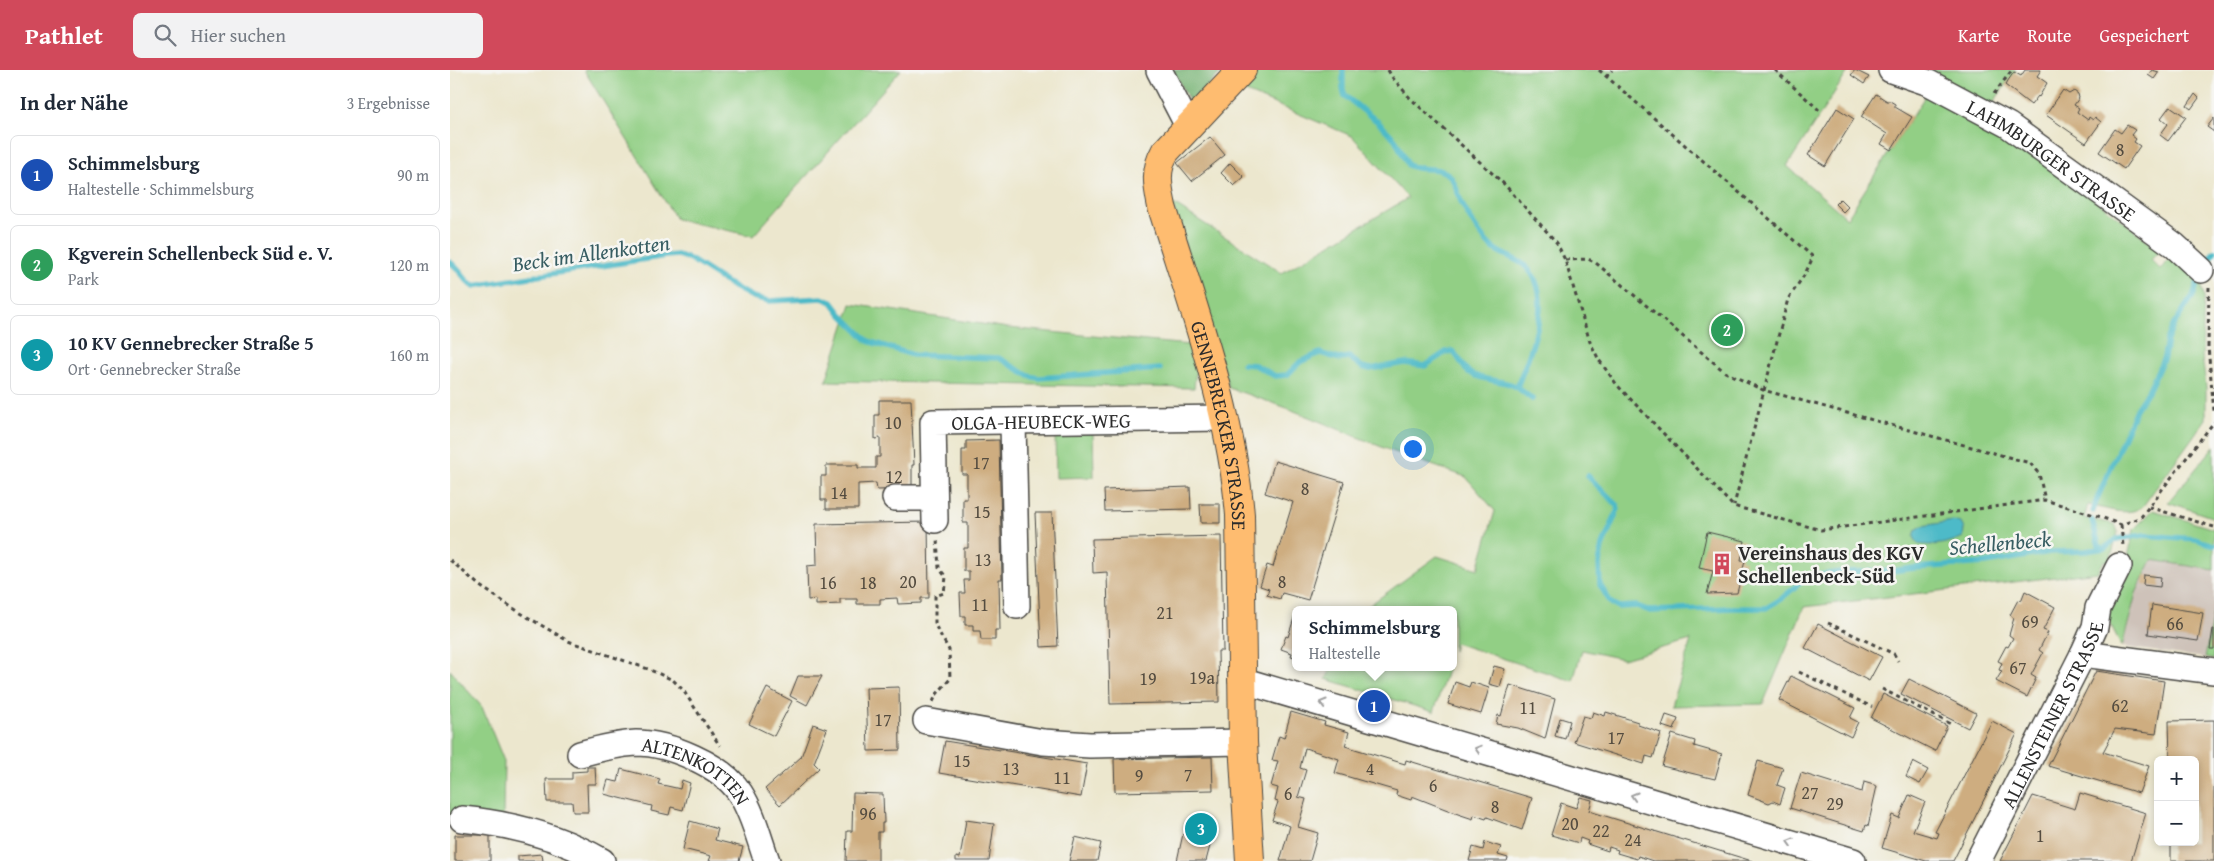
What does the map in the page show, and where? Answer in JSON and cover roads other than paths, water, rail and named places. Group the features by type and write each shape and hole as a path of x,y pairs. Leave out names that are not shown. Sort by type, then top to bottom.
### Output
{"main road":[{"name":"GENNEBRECKER STRASSE","path":"1242,70 1188,126 1160,160 1157,184 1162,207 1210,362 1237,478 1240,515 1243,742 1250,861"}],"street":[{"path":"1159,70 1188,126"},
{"name":"LAHMBURGER STRASSE","path":"1891,70 1930,83 2008,125 2174,245 2201,270"},
{"name":"OLGA-HEUBECK-WEG","path":"895,498 935,509 933,422 1224,418"},
{"path":"1013,422 1017,606"},
{"name":"ALLENSTEINER STRASSE","path":"1978,861 2083,654 2095,627 2098,608 2121,555"},
{"path":"2083,654 2214,671"},
{"path":"1242,680 1853,861"},
{"path":"926,721 1043,742 1090,745 1243,742"},
{"name":"ALTENKOTTEN","path":"580,754 614,746 656,745 681,752 702,762 722,775 740,792 767,861"},
{"path":"462,819 516,826 554,837 602,861"}],"water":[{"path":"1953,521 1961,523 1964,529 1963,537 1947,543 1929,545 1918,544 1914,537 1916,530 1922,526"}],"waterway":[{"name":"Schellenbeck","path":"1343,70 1345,96 1378,122 1395,139 1408,165 1440,170 1449,175 1463,206 1483,237 1494,249 1524,265 1534,277 1539,292 1538,325 1517,387 1532,399"},
{"path":"2209,259 2214,252"},
{"name":"Beck im Allenkotten","path":"450,262 473,286 678,255 690,259 753,297 769,301 822,298 832,302 841,314 868,341 913,355 999,358 1029,376 1039,378 1160,369"},
{"path":"2093,511 2136,409 2148,391 2164,357 2167,340 2174,324 2193,296 2198,282"},
{"name":"Beck im Allenkotten","path":"1243,364 1255,365 1275,376 1287,375 1300,362 1320,353 1339,359 1349,357 1362,367 1370,369 1405,363 1425,366 1446,352 1452,351 1465,368 1475,376 1517,387"},
{"name":"Schellenbeck","path":"1588,476 1617,505 1618,509 1602,547 1599,564 1600,585 1611,603 1619,607 1637,606 1650,611 1766,608 1781,599 1807,577 1841,572 1892,571 1986,563 2050,552 2085,551 2105,548 2117,539 2144,535 2195,539 2214,545"},
{"path":"2092,520 2100,549"}],"place":[{"name":"Kgverein Schellenbeck Süd e. V.","path":"1727,330"},
{"name":"Vereinshaus des KGV Schellenbeck-Süd","path":"1722,564"},
{"name":"Schimmelsburg","path":"1374,706"},
{"name":"10 KV Gennebrecker Straße 5","path":"1201,829"}]}
